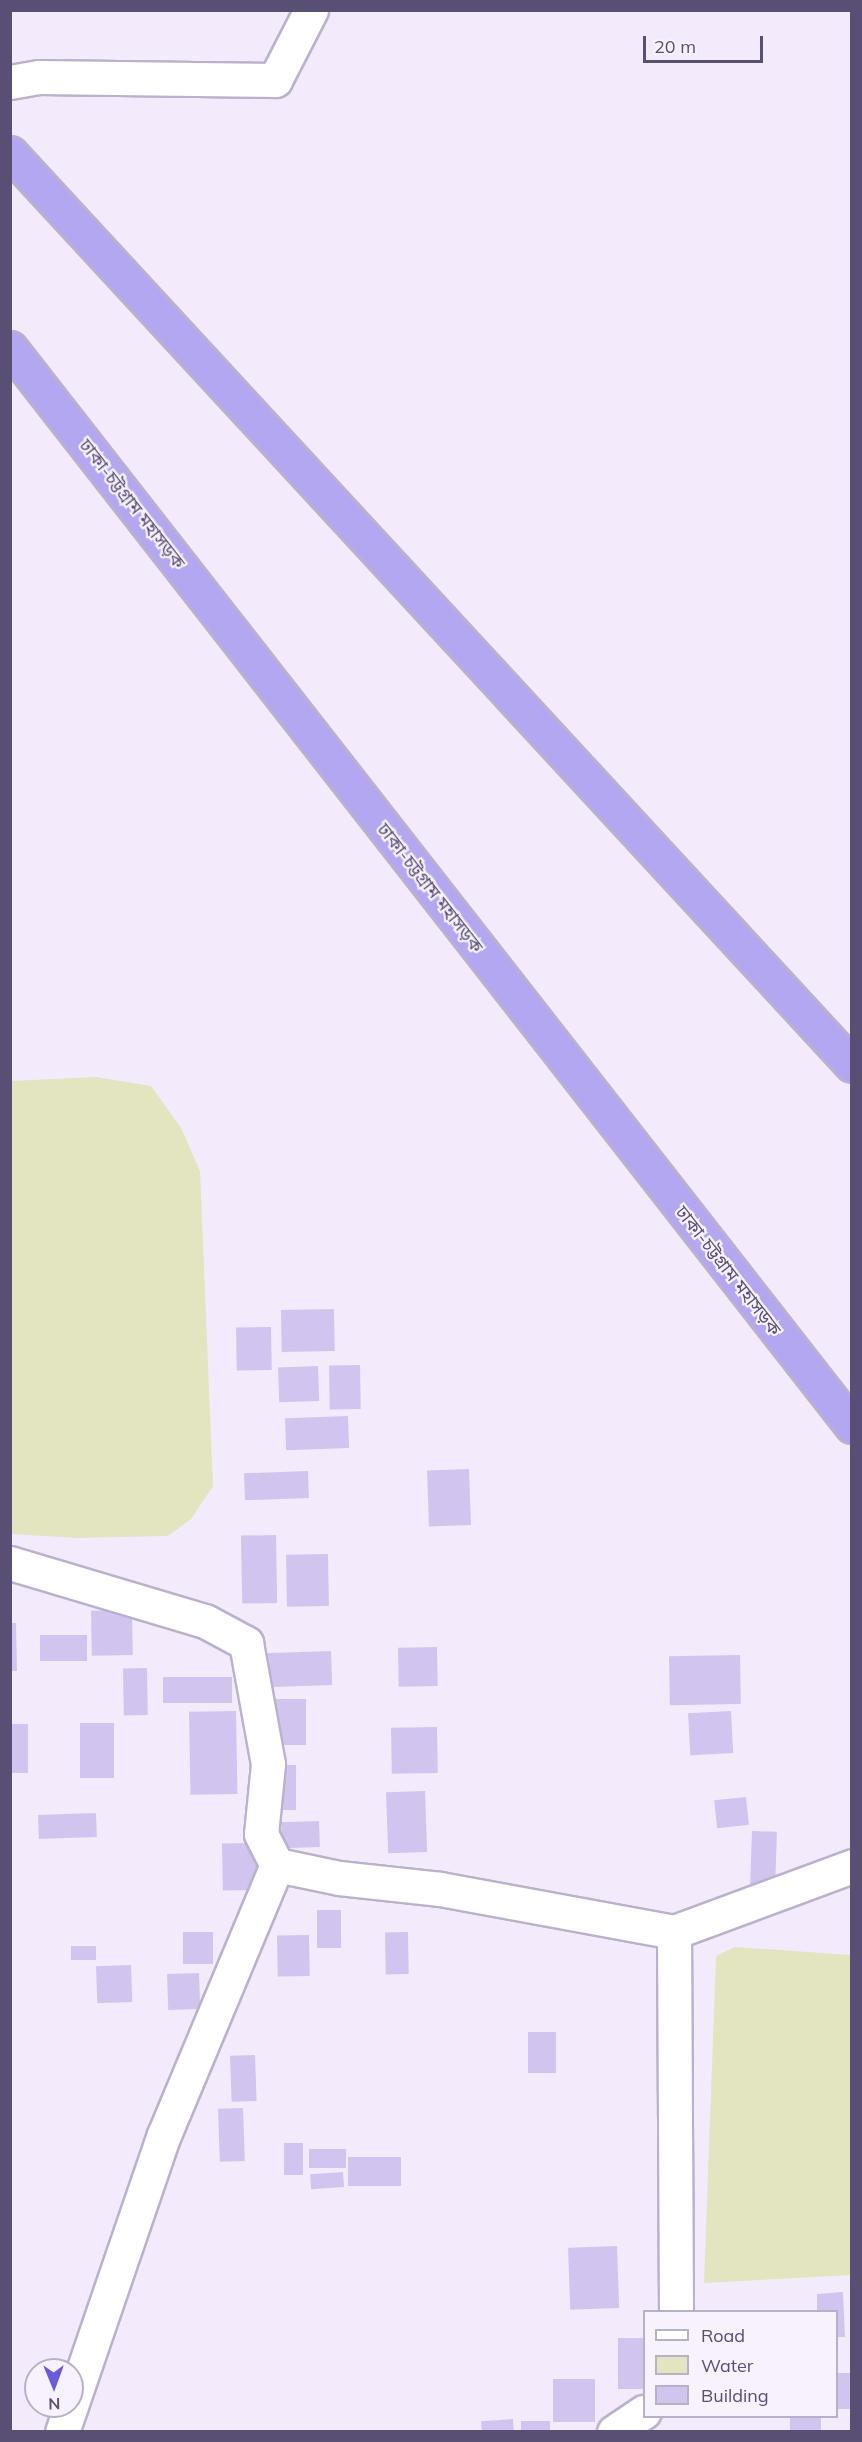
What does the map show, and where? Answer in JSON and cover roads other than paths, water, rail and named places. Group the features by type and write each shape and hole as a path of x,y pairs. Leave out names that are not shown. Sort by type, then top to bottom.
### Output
{"highway":[{"path":"10,153 852,1065"},
{"name":"ঢাকা-চট্টগ্রাম মহাসড়ক","path":"10,348 852,1426"}],"street":[{"path":"10,82 39,77 275,80 311,10"},
{"path":"10,1563 205,1621 246,1643 268,1764 261,1834 277,1865"},
{"path":"277,1865 339,1878 440,1888 674,1932 852,1866"},
{"path":"84,2366 164,2135 277,1865"},
{"path":"674,1932 676,2310"},
{"path":"614,2432 643,2413"}],"water":[{"path":"96,1077 151,1086 181,1128 200,1171 213,1486 191,1519 168,1536 77,1538 11,1534 11,1081"},
{"path":"735,1947 851,1955 851,2275 704,2283 716,1956"}]}
